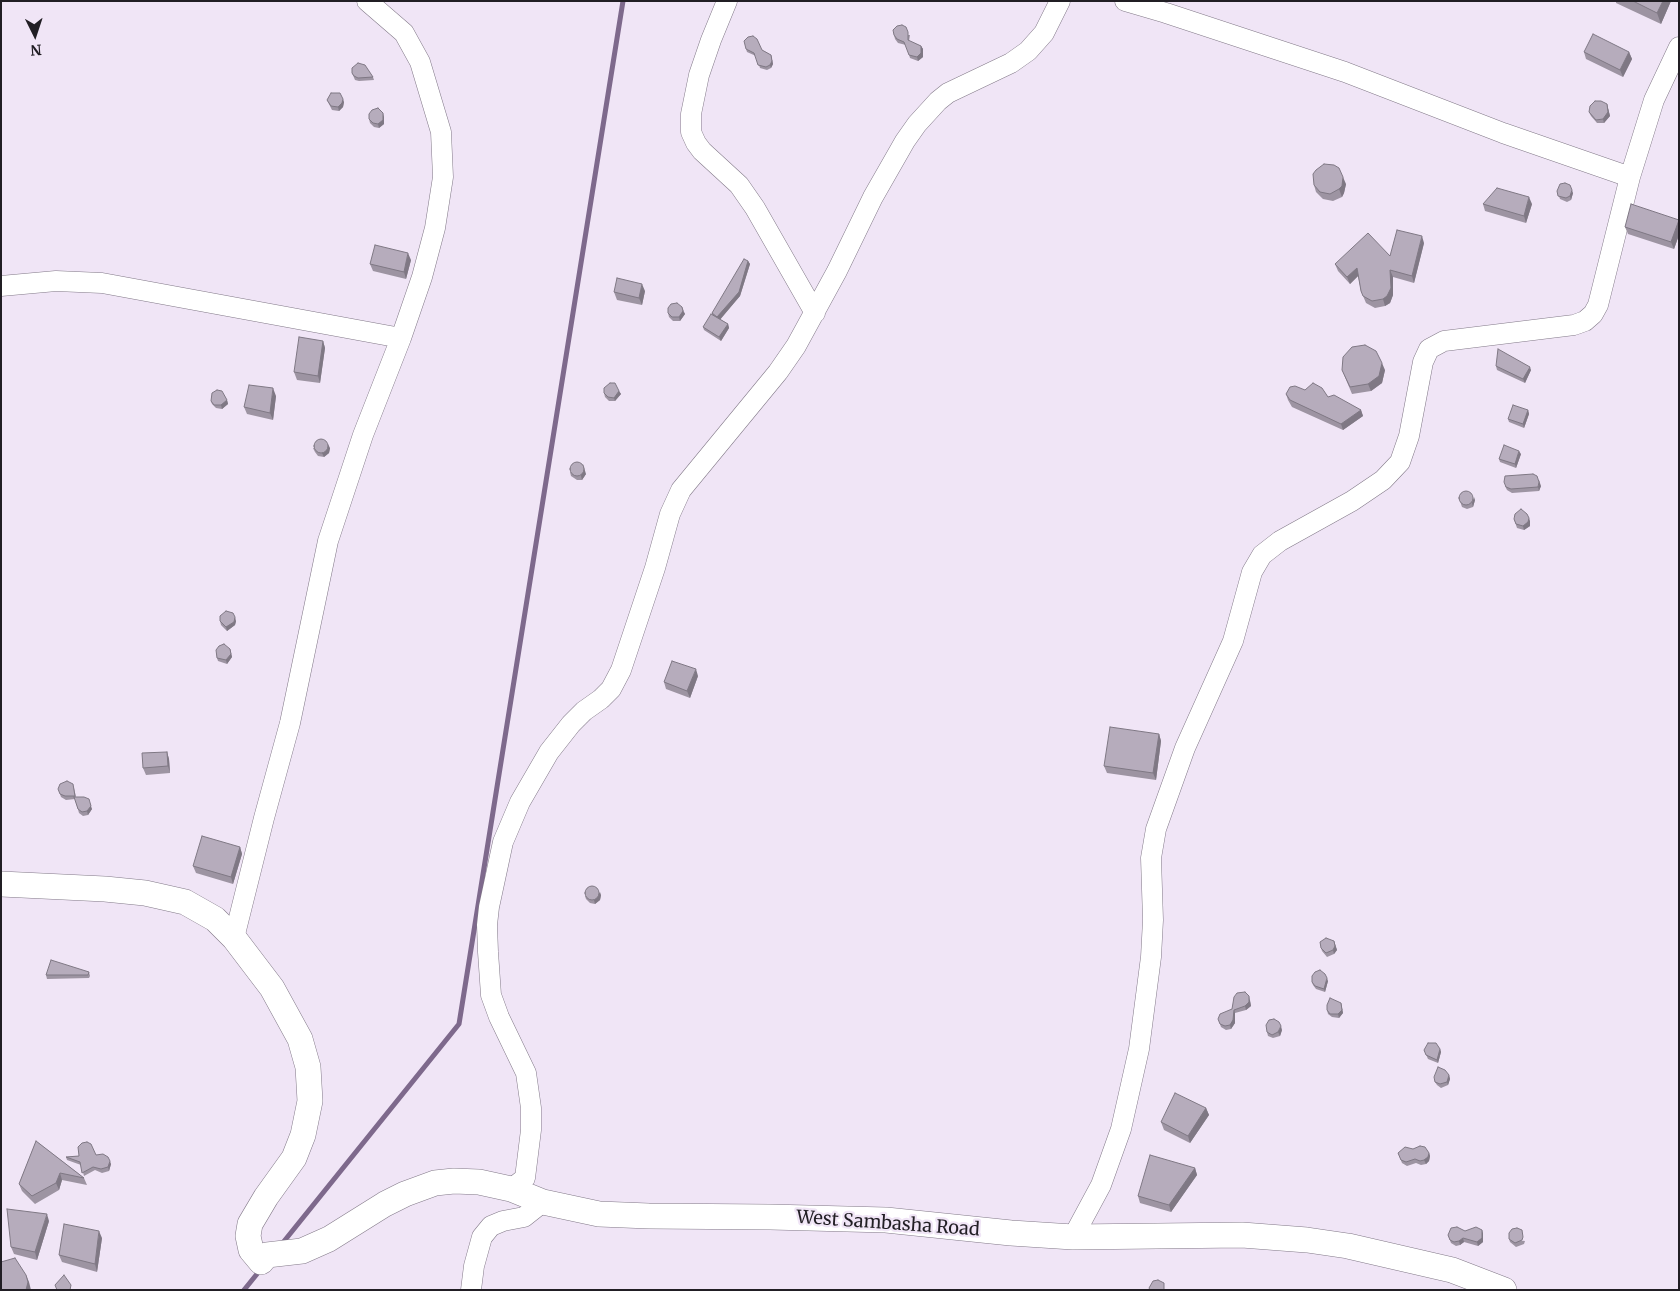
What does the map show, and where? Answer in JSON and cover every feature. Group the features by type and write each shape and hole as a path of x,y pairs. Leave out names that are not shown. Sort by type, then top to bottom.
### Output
{"street":[{"path":"234,938 290,723 328,541 363,435 401,338 422,277 436,228 443,177 441,132 420,62 404,33 367,1"},
{"path":"727,1 699,75 691,114 691,132 702,151 739,185 815,314"},
{"path":"511,1189 525,1178 531,1130 531,1108 526,1074 499,1017 491,994 487,925 503,842 520,802 549,752 570,724 607,694 619,675 655,568 670,514 681,490 778,372 796,346 815,314 891,163 917,124 948,93 1011,63 1028,51 1044,33 1060,1"},
{"path":"1125,1 1345,72 1503,133 1630,177"},
{"path":"1073,1237 1101,1185 1122,1129 1139,1049 1151,956 1153,920 1151,858 1156,830 1185,748 1233,641 1252,572 1262,555 1280,540 1352,501 1383,480 1400,462 1409,436 1423,362 1429,349 1444,341 1574,325 1585,321 1593,314 1598,305 1630,177 1654,100 1679,47"},
{"path":"1,286 56,281 102,283 401,338"},
{"path":"1,884 105,889 153,895 185,902 215,919 234,938"},
{"name":"West Sambasha Road","path":"234,938 272,988 300,1039 308,1067 310,1101 303,1135 294,1158 266,1197 250,1224 248,1236 251,1250 261,1262 268,1255 302,1251 328,1239 405,1194 435,1183 454,1181 479,1182 511,1189 543,1202 599,1214 886,1220 1011,1233 1073,1237 1242,1236 1308,1240 1348,1246 1452,1270 1504,1290"},
{"path":"471,1290 474,1266 482,1237 491,1226 503,1221 524,1217 543,1202"}],"building":[{"path":"1633,1 1663,1 1657,13"},
{"path":"902,25 906,27 908,32 908,40 921,46 921,53 917,57 909,55 904,42 897,39 894,35 893,30 897,26"},
{"path":"1593,34 1629,52 1620,70 1584,52"},
{"path":"753,36 757,39 762,50 771,55 772,61 766,67 758,65 754,53 746,49 744,41 748,37"},
{"path":"358,63 365,65 373,77 358,78 354,76 352,68"},
{"path":"331,93 340,93 343,99 338,107 331,106 327,100"},
{"path":"1595,101 1607,104 1608,112 1603,119 1596,120 1589,112 1590,106"},
{"path":"378,108 383,113 383,120 378,124 373,123 369,119 369,114 372,110"},
{"path":"1324,164 1334,165 1339,168 1343,177 1342,186 1330,194 1320,192 1314,185 1313,174"},
{"path":"1560,184 1570,185 1572,190 1570,196 1566,198 1558,196 1557,191"},
{"path":"1497,188 1529,197 1524,216 1483,204"},
{"path":"1631,204 1679,220 1671,242 1625,227"},
{"path":"1397,230 1422,236 1412,276 1390,270 1391,288 1387,296 1383,299 1372,301 1363,296 1357,268 1347,277 1335,264 1368,233 1390,256"},
{"path":"375,245 408,253 404,272 370,264"},
{"path":"744,259 748,261 739,292 717,317 712,313"},
{"path":"617,278 642,284 639,298 614,292"},
{"path":"677,303 682,307 683,311 679,317 672,317 668,313 668,308 671,304"},
{"path":"711,314 728,324 719,337 703,327"},
{"path":"299,337 323,341 318,376 294,372"},
{"path":"1365,345 1376,351 1382,363 1379,376 1368,384 1350,387 1342,370 1343,357 1352,347"},
{"path":"1498,349 1530,367 1523,379 1496,366"},
{"path":"610,383 615,383 619,391 614,398 608,397 604,393 604,388"},
{"path":"1313,383 1322,388 1328,397 1334,395 1361,410 1341,424 1290,400 1286,394 1290,387 1295,386 1305,390"},
{"path":"249,385 273,388 270,413 244,407"},
{"path":"217,390 222,391 227,400 221,405 214,405 211,401 212,393"},
{"path":"1513,405 1528,410 1523,424 1508,419"},
{"path":"318,439 324,439 328,446 324,453 318,453 314,449 314,443"},
{"path":"1504,445 1519,451 1515,464 1499,459"},
{"path":"574,462 580,462 584,469 580,476 574,476 570,472 570,466"},
{"path":"1533,474 1537,476 1538,487 1511,489 1506,487 1504,482 1505,476"},
{"path":"1463,491 1469,491 1473,498 1469,505 1463,505 1459,501 1459,495"},
{"path":"1521,509 1529,518 1528,522 1523,526 1516,524 1514,519 1515,514"},
{"path":"226,611 233,613 235,617 234,622 226,627 220,621 220,616"},
{"path":"224,644 230,649 231,654 226,660 217,658 216,650"},
{"path":"672,661 696,669 687,691 664,682"},
{"path":"1110,727 1159,734 1153,773 1104,766"},
{"path":"167,752 168,766 143,768 142,753"},
{"path":"67,781 73,784 75,796 60,794 58,789 60,784"},
{"path":"74,797 89,799 91,806 87,811 82,812 78,809"},
{"path":"202,836 240,847 231,877 193,866"},
{"path":"589,886 595,886 599,893 595,900 589,900 585,896 585,890"},
{"path":"1326,938 1334,941 1335,946 1333,950 1326,953 1321,948 1320,942"},
{"path":"51,960 89,972 88,975 46,975"},
{"path":"1320,970 1327,978 1324,989 1315,986 1312,982 1312,976"},
{"path":"1245,992 1249,996 1249,1002 1245,1006 1234,1010 1233,1020 1230,1025 1220,1024 1218,1019 1220,1014 1232,1009 1234,997 1237,993"},
{"path":"1330,998 1341,1003 1342,1010 1338,1014 1330,1014 1327,1010"},
{"path":"1274,1019 1281,1026 1278,1032 1272,1035 1267,1032 1266,1025 1269,1020"},
{"path":"1428,1043 1436,1043 1440,1049 1437,1060 1426,1055 1424,1050"},
{"path":"1438,1067 1445,1070 1449,1075 1447,1082 1440,1084 1435,1082 1434,1077"},
{"path":"1175,1093 1206,1108 1188,1136 1161,1122"},
{"path":"36,1141 84,1178 60,1173 56,1183 32,1196 19,1184"},
{"path":"87,1142 91,1144 96,1155 103,1154 108,1157 110,1161 108,1167 101,1169 93,1167 82,1173 80,1162 66,1157 79,1156 78,1147 82,1143"},
{"path":"1420,1146 1425,1147 1429,1153 1428,1157 1424,1160 1415,1159 1406,1162 1401,1160 1398,1153 1405,1147 1413,1149"},
{"path":"1150,1155 1195,1168 1169,1205 1138,1196"},
{"path":"7,1209 47,1214 35,1252 11,1247"},
{"path":"64,1224 99,1231 95,1264 59,1255"},
{"path":"1457,1227 1465,1231 1476,1227 1482,1230 1482,1238 1477,1242 1463,1238 1454,1242 1450,1240 1448,1235 1451,1228"},
{"path":"1512,1229 1522,1230 1523,1237 1522,1240 1515,1243 1509,1239 1509,1233"},
{"path":"15,1258 26,1275 28,1282 26,1290 1,1290 1,1262"},
{"path":"64,1275 71,1285 70,1290 57,1290 55,1285"},
{"path":"1158,1280 1164,1283 1164,1290 1150,1290 1149,1288 1153,1281"}],"waterway":[{"path":"281,1245 459,1024 623,1"},
{"path":"244,1290 261,1269"}]}
